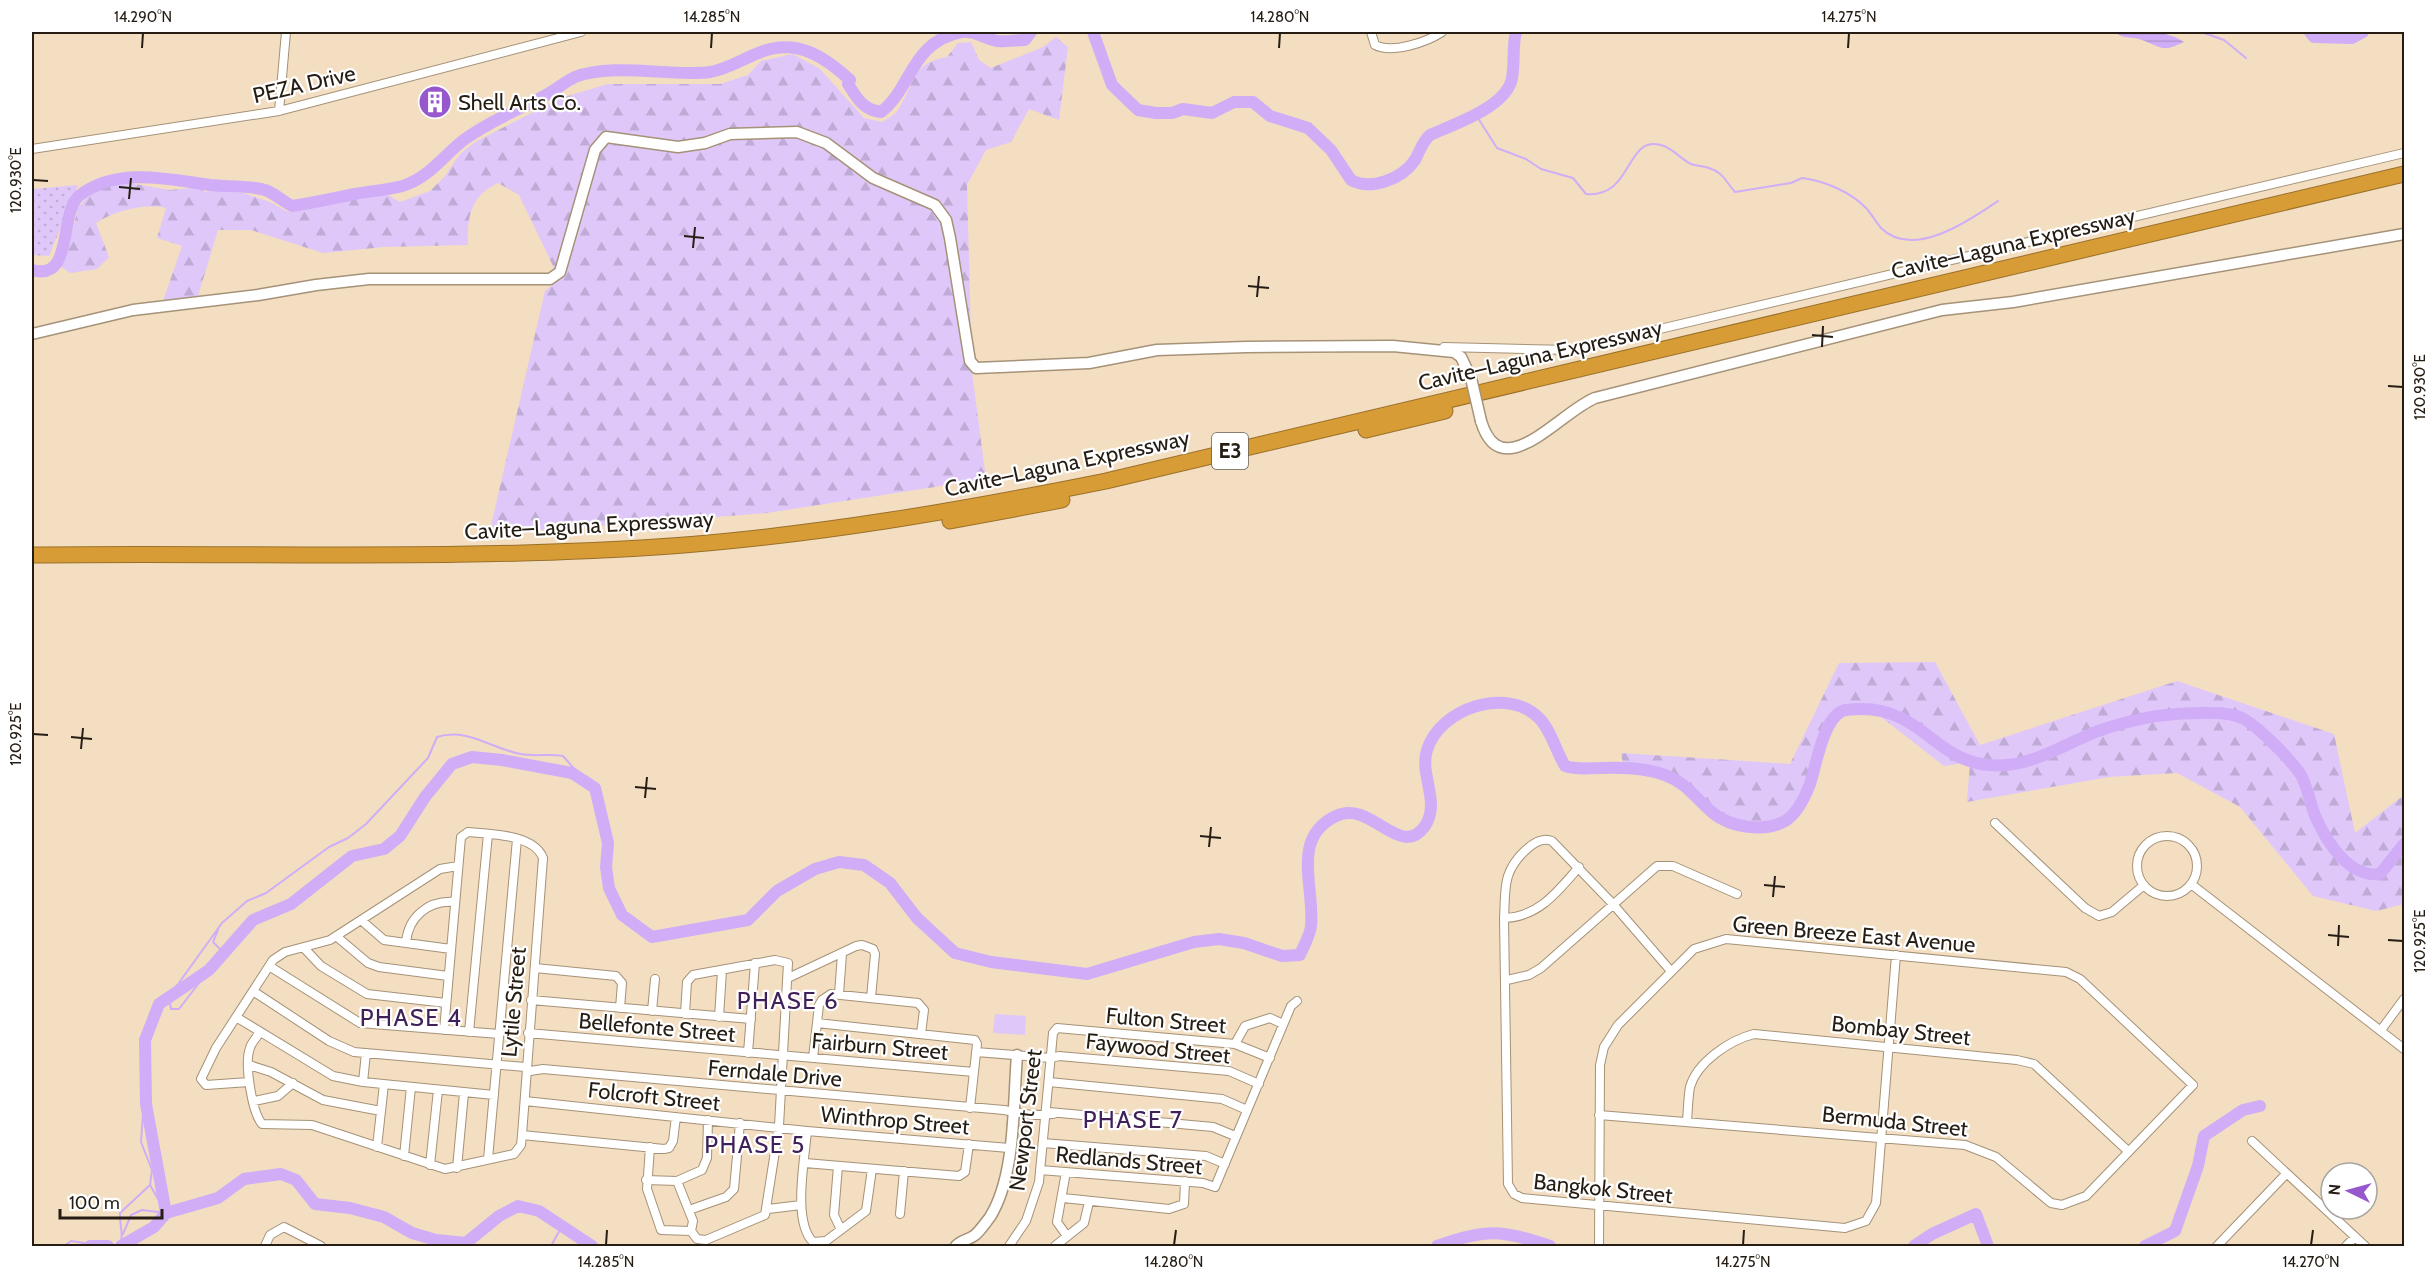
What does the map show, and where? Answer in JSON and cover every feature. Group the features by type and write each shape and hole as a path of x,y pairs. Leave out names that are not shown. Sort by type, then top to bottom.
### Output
{"highway":[{"name":"Cavite–Laguna Expressway","path":"32,555 527,554 711,542 912,517 1106,481 2404,174"},
{"name":"Cavite–Laguna Expressway","path":"32,565 486,564 608,560 776,546 991,514 1109,490 2404,184"}],"street":[{"path":"279,111 286,32"},
{"name":"PEZA Drive","path":"32,149 279,111 581,32"},
{"path":"1371,32 1375,45 1388,50 1434,38 1442,32"},
{"path":"32,334 133,310 369,279 550,279 560,272 583,187 599,141 606,137 617,136 689,147 730,134 764,131 797,132 826,143 873,177 921,196 942,212 951,238 970,361 976,368 1089,363 1157,350 1314,346 1519,346 1570,350 2404,153"},
{"path":"1419,347 1458,354 1471,378 1481,421 1491,442 1501,448 1514,449 1523,446 1559,419 1596,398 1942,310 2013,302 2404,234"},
{"path":"1995,823 2085,908 2099,916 2112,912 2144,885"},
{"path":"444,1030 458,866 464,833 517,839 489,1159"},
{"path":"470,1032 488,834"},
{"path":"2172,836 2190,846 2197,865 2191,884 2185,891 2168,897 2150,891 2144,885 2137,866 2139,855 2152,840 2172,836"},
{"name":"Lytile Street","path":"517,839 537,848 543,858 525,1067 522,1135"},
{"name":"Bangkok Street","path":"1670,970 1580,867 1552,841 1545,839 1535,842 1509,874 1504,918 1507,980 1508,1184 1514,1194 1522,1198 1599,1206 1845,1228 1857,1226 1872,1214 1876,1203 1896,955"},
{"path":"1507,980 1529,975 1541,968 1612,903 1657,866 1665,865 1737,894"},
{"path":"249,1082 218,1085 201,1082 216,1048 269,966 279,955 336,936 440,869 458,866"},
{"path":"1504,918 1523,917 1530,914 1560,889 1580,867"},
{"path":"2191,884 2404,1049"},
{"path":"406,943 407,928 411,921 436,903 455,902"},
{"path":"361,920 384,940 451,949"},
{"path":"336,936 368,963 379,967 448,976"},
{"name":"Green Breeze East Avenue","path":"1599,1246 1600,1065 1604,1047 1618,1025 1670,970 1694,949 1726,939 2066,972 2080,979 2193,1085"},
{"path":"788,978 862,945 873,949 871,998"},
{"path":"304,948 312,959 367,994 446,1003"},
{"path":"835,994 842,954"},
{"path":"677,1181 693,1221 691,1231 697,1239 706,1240 760,1218 768,1209 788,963 783,961 755,963 689,978 685,1014"},
{"path":"748,1053 755,963"},
{"path":"269,966 360,1023 499,1035"},
{"path":"535,968 616,975 622,982 620,1008"},
{"path":"719,1017 722,972"},
{"path":"652,1011 655,979"},
{"name":"Ferndale Drive","path":"253,990 329,1041 354,1052 525,1067 530,1071 543,1069 970,1108 1213,1127 1235,1136"},
{"path":"813,1058 822,1000 835,994 918,1003 922,1006 921,1034"},
{"path":"2380,1030 2404,999"},
{"path":"531,1000 751,1019"},
{"path":"1043,1143 1206,1156 1225,1164 1283,1024 1291,1006 1297,1001"},
{"path":"236,1017 333,1076 363,1082 494,1095"},
{"path":"1235,1044 1239,1033 1245,1026 1270,1018 1283,1024"},
{"path":"817,1023 975,1040 976,1052 970,1108"},
{"name":"Fulton Street","path":"1057,1028 1235,1044 1270,1058"},
{"name":"Newport Street","path":"1010,1246 1026,1221 1034,1201 1048,1113 1053,1034 1057,1028"},
{"path":"260,1032 250,1047 249,1065 249,1082 259,1120 266,1125 312,1125 445,1169 514,1154 521,1145 522,1135 664,1149 672,1145 676,1117"},
{"name":"Bellefonte Street","path":"528,1033 748,1053 782,1054"},
{"name":"Bombay Street","path":"1688,1121 1690,1088 1695,1076 1718,1053 1742,1038 1754,1034 1890,1046 2034,1064 2128,1151"},
{"name":"Faywood Street","path":"976,1052 1052,1058 1059,1056 1229,1071 1258,1084"},
{"path":"363,1082 366,1053"},
{"name":"Fairburn Street","path":"782,1054 974,1072"},
{"path":"956,1246 972,1241 990,1217 999,1199 1005,1178 1009,1148 1010,1110 1017,1055"},
{"path":"249,1065 293,1083 323,1100 381,1111"},
{"path":"1049,1082 1222,1099 1247,1110"},
{"path":"254,1101 278,1096 293,1083"},
{"path":"377,1147 384,1084"},
{"name":"Bermuda Street","path":"1599,1114 1882,1137 1978,1148 1996,1157 2051,1203 2062,1205 2086,1196 2193,1085"},
{"path":"404,1156 411,1087"},
{"path":"430,1165 438,1090"},
{"path":"458,1168 464,1093"},
{"name":"Folcroft Street","path":"525,1101 741,1122 776,1128"},
{"path":"646,1180 677,1181 706,1165 708,1120"},
{"path":"689,1210 726,1197 734,1189 741,1122"},
{"name":"Winthrop Street","path":"776,1128 1009,1148"},
{"path":"807,1131 801,1205 810,1240 818,1243 826,1241 866,1211 872,1169"},
{"path":"2252,1141 2365,1246"},
{"path":"805,1163 959,1176 965,1172 969,1144"},
{"path":"650,1147 647,1189 661,1230 691,1231"},
{"name":"Redlands Street","path":"1040,1170 1185,1182 1215,1187 1225,1164"},
{"path":"838,1166 834,1215 841,1230"},
{"path":"900,1214 904,1171"},
{"path":"1066,1172 1057,1222 1067,1236"},
{"path":"2217,1246 2286,1174"},
{"path":"1063,1198 1169,1209 1184,1204 1185,1182"},
{"path":"1055,1246 1084,1223 1089,1202"},
{"path":"768,1209 801,1205"},
{"path":"265,1246 270,1235 284,1227 321,1246"},
{"path":"2346,1246 2355,1237"}],"green space":[{"path":"1056,37 1068,47 1059,120 1029,109 1011,142 986,150 967,185 972,372 986,479 767,513 547,530 490,530 545,291 556,282 555,270 519,195 498,183 481,194 472,209 468,226 468,245 384,247 323,253 251,230 218,230 198,296 163,301 182,246 157,238 166,208 139,207 120,212 96,223 109,257 97,269 70,273 60,266 68,249 78,208 89,195 113,183 123,182 170,190 199,187 205,192 229,188 270,202 288,212 375,195 388,195 400,202 430,191 445,176 459,155 475,142 561,98 608,84 720,84 748,75 761,61 793,54 820,69 864,118 882,122 897,111 920,70 926,64 947,57 958,43 971,42 979,60 991,68 1043,47"},
{"path":"78,185 49,256 32,255 32,189"},
{"path":"1935,662 1980,745 2177,681 2334,734 2355,833 2404,795 2404,904 2376,911 2313,896 2240,807 2177,773 2109,777 1967,802 1970,762 1944,766 1881,717 1856,709 1842,711 1830,721 1812,787 1786,821 1770,826 1754,827 1732,823 1712,812 1684,784 1664,775 1624,769 1621,753 1790,764 1839,663"},
{"path":"995,1014 1026,1016 1025,1035 993,1033"}],"shaded area":[{"path":"2115,32 2160,33 2184,42 2162,48"}],"waterway":[{"path":"32,270 46,271 55,266 64,243 73,204 80,195 95,186 110,181 143,177 251,187 265,190 292,206 395,188 424,175 474,133 575,77 590,73 624,70 710,72 774,48 798,49 820,57 850,80 848,84 861,102 870,109 881,112 900,91 922,55 944,37 966,32 997,41 1025,40 1031,32"},
{"path":"1093,32 1112,85 1138,110 1172,113 1183,109 1212,113 1234,102 1253,102 1270,116 1308,128 1331,150 1351,180 1368,184 1377,184 1402,173 1415,160 1430,135 1465,120 1500,98 1512,78 1516,32"},
{"path":"2201,32 2224,40 2246,58"},
{"path":"2310,32 2314,37 2352,38 2363,32"},
{"path":"2327,32 2332,32"},
{"path":"1476,115 1497,148 1526,159 1541,169 1573,178 1586,194 1602,193 1613,186 1642,148 1651,144 1664,146 1691,164 1714,170 1735,192 1791,183 1802,178 1820,182 1861,203 1881,228 1894,237 1909,240 1925,239 1941,234 1998,201"},
{"path":"121,1246 154,1227 166,1213 146,1104 145,1040 159,1004 209,970 253,920 291,904 352,856 384,849 400,836 425,797 452,764 472,757 572,773 595,788 608,843 606,867 609,888 622,915 652,937 748,920 777,891 815,869 839,862 864,865 890,883 917,918 955,953 991,962 1087,974 1194,942 1219,939 1244,943 1282,956 1300,955 1311,926 1309,850 1313,837 1322,825 1336,816 1349,813 1361,815 1395,834 1405,837 1415,835 1425,826 1431,808 1425,759 1434,735 1445,723 1460,713 1476,706 1493,703 1526,708 1539,718 1547,728 1565,766 1633,768 1665,775 1685,787 1720,818 1748,827 1777,825 1797,810 1810,784 1825,733 1835,716 1844,710 1882,711 1899,717 1954,754 1988,765 2031,760 2098,731 2155,716 2183,713 2227,714 2242,718 2257,728 2301,775 2321,827 2333,847 2349,864 2369,874 2380,874 2404,844"},
{"path":"168,998 222,923 247,901 266,893 329,847 348,838 366,824 428,758 437,737 459,735 521,754 563,756 584,780"},
{"path":"217,961 222,951 213,942 218,930"},
{"path":"163,1001 170,1003 171,1009 179,1009 209,970"},
{"path":"119,1246 122,1234 120,1213 150,1185 152,1170 141,1142 146,1072"},
{"path":"2145,1246 2175,1231 2198,1166 2204,1136 2243,1110 2260,1106"},
{"path":"166,1213 218,1198 244,1179 281,1174 296,1180 315,1204 350,1208 384,1217 412,1233 436,1240 466,1243 499,1216 518,1206 539,1211 592,1246"},
{"path":"150,1185 166,1213"},
{"path":"123,1234 131,1215 142,1210 166,1213"},
{"path":"1914,1246 1932,1234 1976,1214 1988,1246"},
{"path":"551,1246 562,1226"},
{"path":"1437,1246 1468,1236 1493,1233 1518,1236 1550,1246"},
{"path":"64,1246 71,1241 103,1246"},
{"path":"90,1246 108,1246"}],"place":[{"name":"Shell Arts Co.","path":"435,102"}],"district":[{"name":"PHASE 6","path":"788,1001"},
{"name":"PHASE 4","path":"411,1018"},
{"name":"PHASE 7","path":"1133,1120"},
{"name":"PHASE 5","path":"755,1145"}]}
